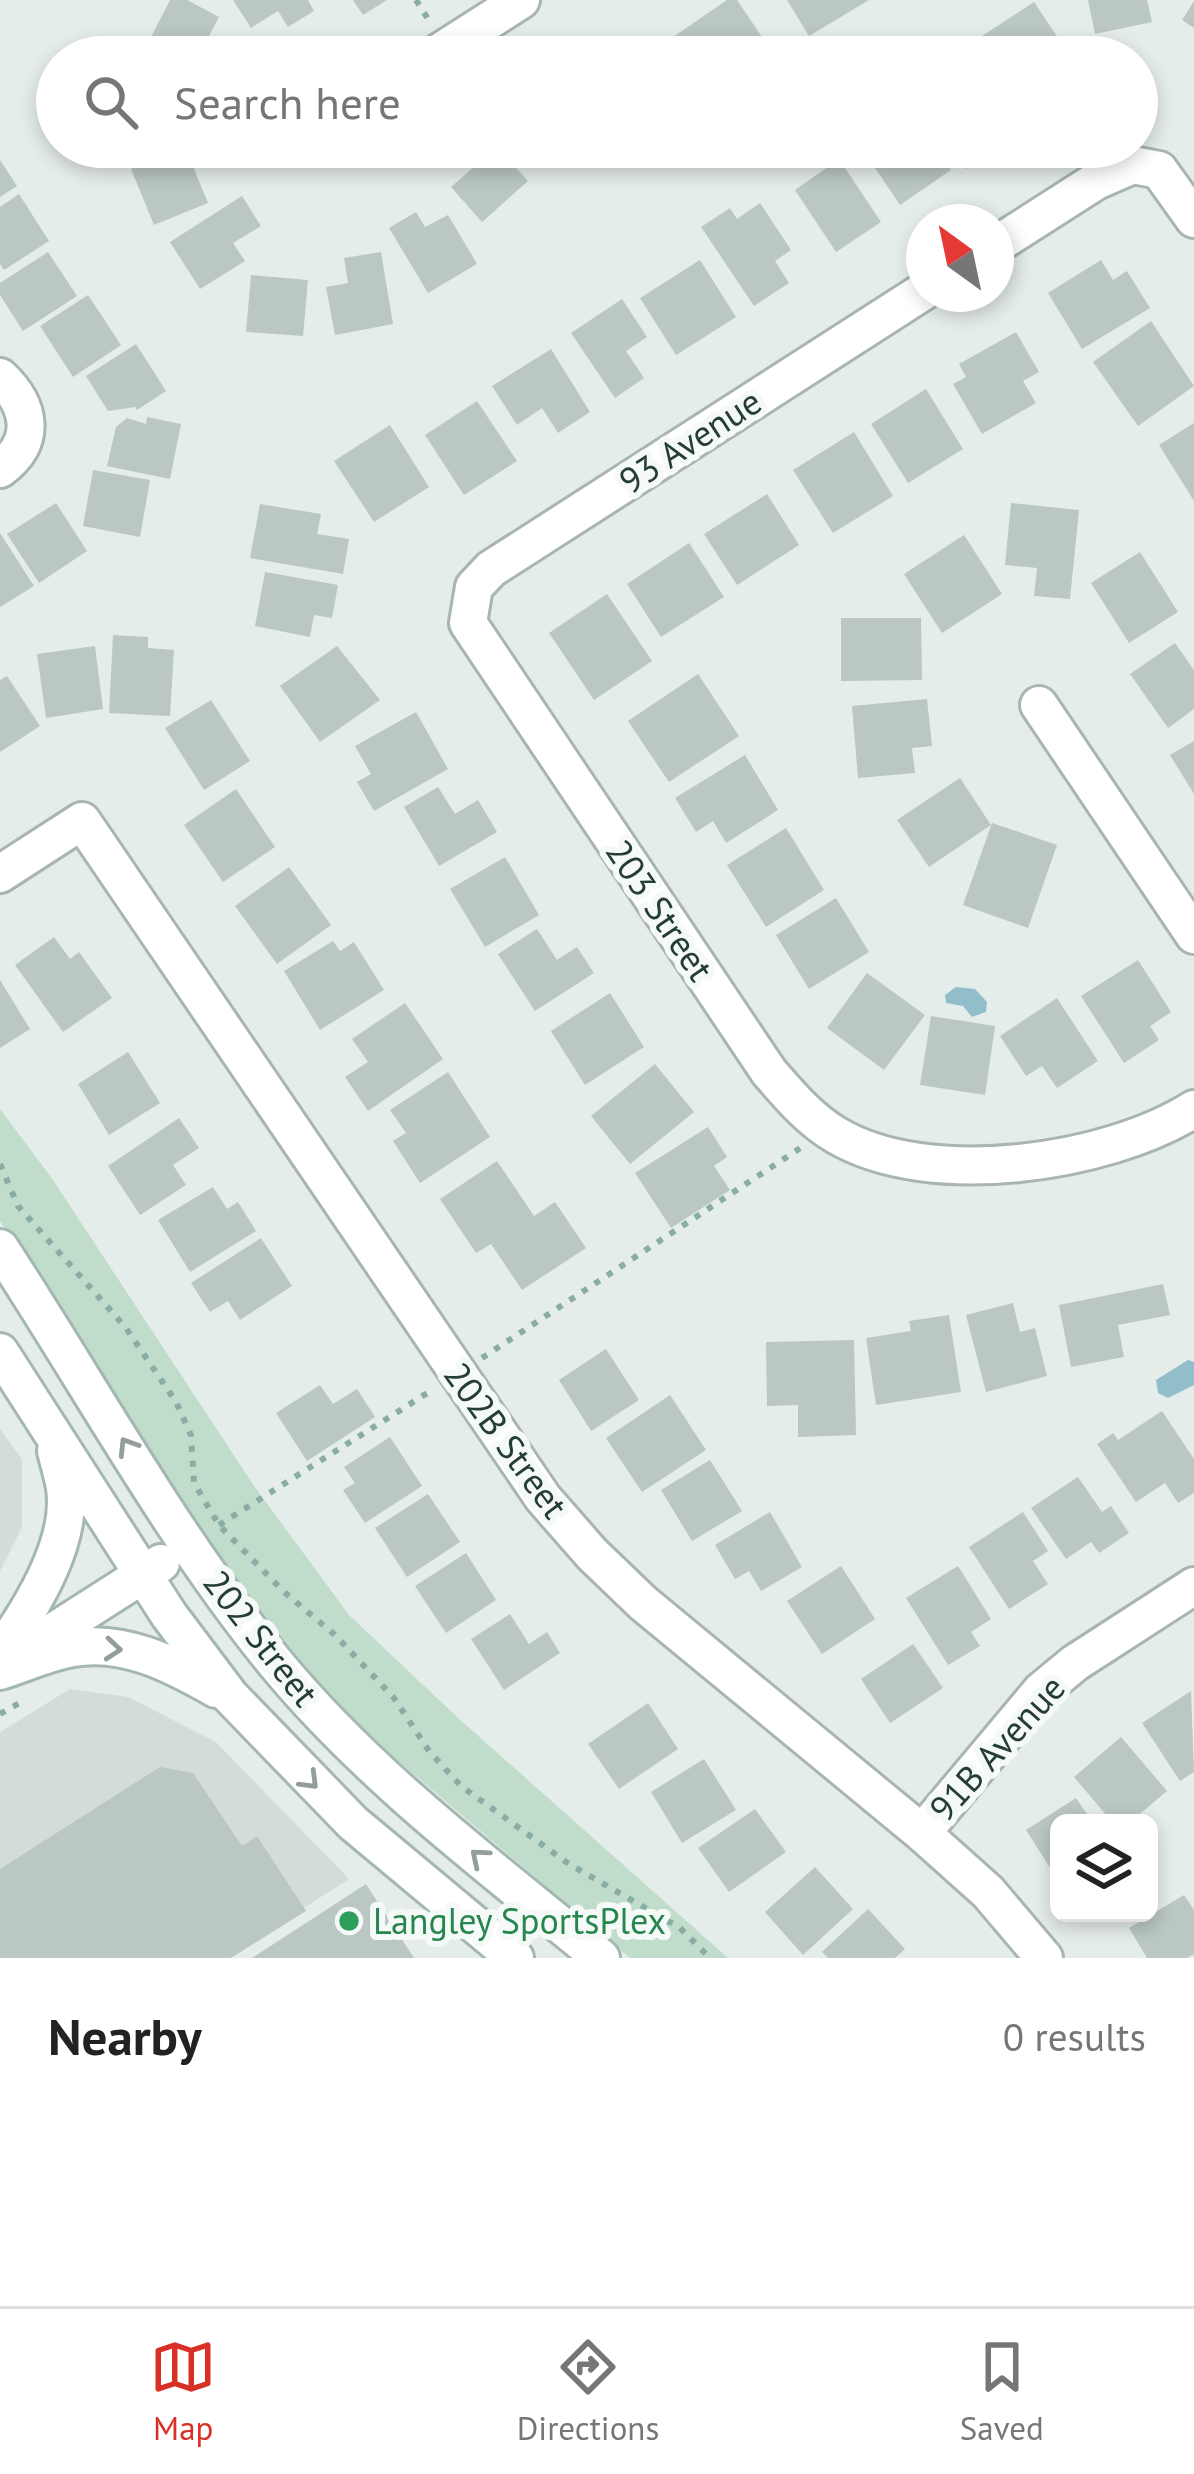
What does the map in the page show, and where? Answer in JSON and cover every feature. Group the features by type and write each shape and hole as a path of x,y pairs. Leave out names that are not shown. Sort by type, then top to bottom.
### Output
{"street":[{"path":"465,36 521,0"},
{"path":"1014,233 1096,181 1126,168"},
{"path":"1154,168 1194,219"},
{"name":"93 Avenue","path":"468,603 474,587 491,569 906,303"},
{"path":"0,377 16,392 27,417 11,455"},
{"name":"203 Street","path":"468,603 468,623 484,650 769,1072 803,1111 836,1136 908,1162 987,1165 1124,1143 1194,1109"},
{"path":"1039,705 1194,934"},
{"name":"202B Street","path":"0,874 82,820 544,1498 643,1603 988,1892 1044,1958"},
{"name":"202 Street","path":"0,1248 204,1535 277,1664 388,1780 602,1958"},
{"name":"202 Street","path":"0,1352 143,1575 230,1696 353,1823 514,1958"},
{"path":"0,1653 30,1610 58,1545 66,1492 51,1430"},
{"path":"0,1669 204,1535"},
{"name":"91B Avenue","path":"922,1833 1041,1691 1194,1586"},
{"path":"0,1669 74,1648 125,1648 181,1669 230,1696"}],"path":[{"path":"473,1364 805,1145"},
{"path":"0,1164 18,1206 126,1328 176,1402 191,1435 204,1535 284,1591 335,1635 394,1697 429,1751 461,1786 569,1864 680,1928 710,1958"},
{"path":"204,1535 432,1390"},
{"path":"0,1714 40,1692"}],"shaded area":[{"path":"0,1429 22,1459 22,1527 0,1571"},
{"path":"70,1689 128,1697 216,1742 349,1879 226,1958 0,1958 0,1732"}],"green space":[{"path":"0,1109 53,1180 254,1486 349,1615 728,1958 630,1958 377,1743 251,1604 0,1221"}],"water":[{"path":"956,987 975,989 987,1002 986,1012 972,1017 963,1006 946,1003 945,995"},
{"path":"1188,1360 1194,1362 1194,1385 1168,1398 1158,1393 1156,1380"}],"building":[{"path":"170,0 187,0 219,17 209,36 152,36"},
{"path":"233,0 308,0 314,11 288,27 278,11 251,28"},
{"path":"353,0 387,0 363,15"},
{"path":"727,0 737,0 761,36 675,36"},
{"path":"787,0 869,0 809,36"},
{"path":"1088,0 1147,0 1152,22 1095,34"},
{"path":"1194,1 1194,28 1182,20"},
{"path":"1034,2 1057,36 982,36"},
{"path":"0,160 17,186 0,197"},
{"path":"194,168 208,203 154,225 131,169"},
{"path":"473,168 516,168 528,181 482,222 451,187"},
{"path":"826,168 845,168 881,222 836,252 795,190"},
{"path":"875,168 950,168 951,170 900,205"},
{"path":"19,194 49,241 4,270 0,264 0,207"},
{"path":"242,196 261,226 233,243 245,261 200,289 170,242"},
{"path":"760,203 791,250 775,261 789,283 754,306 701,227 730,208 737,219"},
{"path":"416,212 425,227 448,215 477,264 428,293 389,228"},
{"path":"48,252 77,296 23,331 0,295 0,283"},
{"path":"381,252 393,324 335,335 326,287 348,283 344,258"},
{"path":"700,260 736,317 676,355 640,298"},
{"path":"1101,260 1113,280 1127,271 1150,308 1082,349 1048,293"},
{"path":"251,275 308,280 303,336 246,332"},
{"path":"88,295 121,345 73,377 40,326"},
{"path":"622,299 647,337 626,351 644,378 615,398 571,333"},
{"path":"1151,321 1194,386 1138,426 1093,362"},
{"path":"1016,332 1039,372 1023,381 1036,403 982,434 953,384 966,377 959,364"},
{"path":"136,344 166,391 137,410 108,411 86,376"},
{"path":"551,349 590,412 558,433 542,408 517,425 492,386"},
{"path":"926,389 963,449 908,483 871,424"},
{"path":"477,401 517,461 464,495 425,435"},
{"path":"147,417 181,424 170,479 107,466 116,427 127,418 146,424"},
{"path":"1194,423 1194,501 1159,445"},
{"path":"390,425 429,487 374,522 334,461"},
{"path":"854,432 893,496 833,533 793,470"},
{"path":"93,470 150,480 140,537 83,526"},
{"path":"767,494 799,545 737,585 704,534"},
{"path":"56,503 87,551 39,583 7,534"},
{"path":"1011,503 1079,510 1070,599 1034,596 1037,568 1005,565"},
{"path":"260,504 321,514 317,534 349,539 343,574 250,558"},
{"path":"0,533 34,586 0,607"},
{"path":"964,535 1002,594 942,633 904,574"},
{"path":"689,543 724,597 661,637 627,584"},
{"path":"1140,552 1178,612 1129,643 1091,583"},
{"path":"265,572 338,585 332,618 314,615 310,637 255,626"},
{"path":"607,594 652,661 594,700 549,633"},
{"path":"841,618 921,618 922,680 841,681"},
{"path":"113,635 148,637 148,648 174,650 170,716 109,713"},
{"path":"1175,643 1194,670 1194,709 1168,728 1130,674"},
{"path":"95,646 103,709 46,718 37,654"},
{"path":"337,646 380,700 320,742 280,686"},
{"path":"698,674 739,736 669,782 628,721"},
{"path":"7,676 40,726 0,752 0,680"},
{"path":"927,699 932,746 912,748 915,773 858,778 852,706"},
{"path":"211,700 250,761 204,790 165,728"},
{"path":"416,712 448,769 374,811 357,782 371,774 355,746"},
{"path":"1194,741 1194,794 1170,755"},
{"path":"745,755 778,810 726,843 713,821 696,832 675,798"},
{"path":"960,778 991,825 929,867 897,820"},
{"path":"438,787 455,814 478,800 497,832 439,866 404,807"},
{"path":"236,789 275,847 223,882 184,825"},
{"path":"992,823 1057,845 1028,928 963,905"},
{"path":"786,828 824,890 766,927 727,865"},
{"path":"505,857 539,915 485,947 450,889"},
{"path":"289,867 331,925 277,964 235,906"},
{"path":"836,898 869,952 809,989 776,935"},
{"path":"537,929 557,960 577,947 594,973 535,1011 498,954"},
{"path":"54,937 70,959 79,952 112,998 63,1032 15,965"},
{"path":"333,941 340,951 354,942 384,990 320,1030 284,971"},
{"path":"1138,960 1171,1012 1150,1026 1159,1040 1124,1063 1081,996"},
{"path":"867,973 925,1015 884,1070 827,1028"},
{"path":"0,980 30,1029 0,1048"},
{"path":"610,993 644,1047 585,1085 551,1031"},
{"path":"1057,998 1098,1061 1057,1088 1042,1066 1026,1076 1000,1036"},
{"path":"405,1003 443,1059 368,1111 345,1077 368,1062 352,1039"},
{"path":"931,1016 995,1026 985,1095 920,1085"},
{"path":"128,1052 160,1103 109,1135 78,1084"},
{"path":"655,1064 694,1112 630,1164 591,1116"},
{"path":"448,1072 490,1137 420,1183 393,1141 406,1133 390,1110"},
{"path":"179,1118 199,1148 173,1165 186,1185 140,1215 108,1166"},
{"path":"708,1127 727,1157 714,1166 730,1190 671,1228 635,1173"},
{"path":"497,1161 534,1216 555,1202 586,1248 522,1290 491,1244 476,1253 440,1199"},
{"path":"213,1187 227,1209 238,1202 256,1231 190,1272 158,1220"},
{"path":"261,1238 292,1286 240,1320 228,1301 210,1312 191,1283"},
{"path":"1163,1284 1170,1315 1118,1325 1124,1357 1071,1367 1059,1305"},
{"path":"1013,1303 1020,1332 1035,1328 1047,1376 986,1392 966,1315"},
{"path":"949,1315 961,1392 876,1405 866,1338 911,1331 909,1321"},
{"path":"854,1340 856,1435 798,1437 798,1405 767,1406 766,1342"},
{"path":"606,1349 639,1400 591,1431 559,1380"},
{"path":"320,1385 333,1404 357,1389 375,1417 307,1461 276,1413"},
{"path":"670,1395 706,1450 642,1492 606,1438"},
{"path":"1162,1411 1194,1459 1194,1493 1178,1503 1165,1483 1136,1502 1097,1444 1113,1433 1118,1440"},
{"path":"390,1437 422,1486 365,1523 343,1490 355,1483 344,1467"},
{"path":"710,1460 742,1511 692,1541 661,1490"},
{"path":"1078,1477 1102,1512 1111,1506 1129,1533 1099,1553 1091,1542 1066,1559 1031,1508"},
{"path":"428,1494 460,1542 407,1577 375,1528"},
{"path":"770,1512 802,1567 761,1591 749,1571 735,1579 715,1545"},
{"path":"1023,1512 1048,1551 1033,1561 1048,1584 1009,1609 969,1547"},
{"path":"466,1553 496,1600 446,1633 415,1586"},
{"path":"841,1566 875,1619 822,1654 787,1601"},
{"path":"958,1566 991,1619 971,1632 980,1646 948,1665 906,1598"},
{"path":"510,1614 529,1644 547,1632 560,1653 504,1690 471,1639"},
{"path":"913,1644 943,1688 890,1723 861,1679"},
{"path":"1191,1691 1194,1772 1180,1781 1142,1723"},
{"path":"648,1703 678,1749 619,1789 588,1744"},
{"path":"1121,1737 1167,1791 1140,1814 1105,1814 1074,1777"},
{"path":"704,1759 736,1810 682,1843 651,1792"},
{"path":"160,1767 193,1773 242,1846 257,1836 306,1911 231,1958 0,1958 0,1869"},
{"path":"1076,1798 1087,1814 1051,1814"},
{"path":"755,1809 786,1852 729,1892 698,1848"},
{"path":"1050,1815 1050,1868 1026,1830"},
{"path":"815,1867 853,1909 803,1955 765,1912"},
{"name":"Langley SportsPlex","path":"366,1884 414,1958 252,1958"},
{"path":"1184,1895 1194,1910 1194,1954 1147,1958 1129,1928 1139,1922 1158,1922 1158,1911"},
{"path":"868,1909 905,1949 895,1958 828,1958 822,1952"}],"place":[{"name":"Langley SportsPlex","path":"349,1921"}]}
